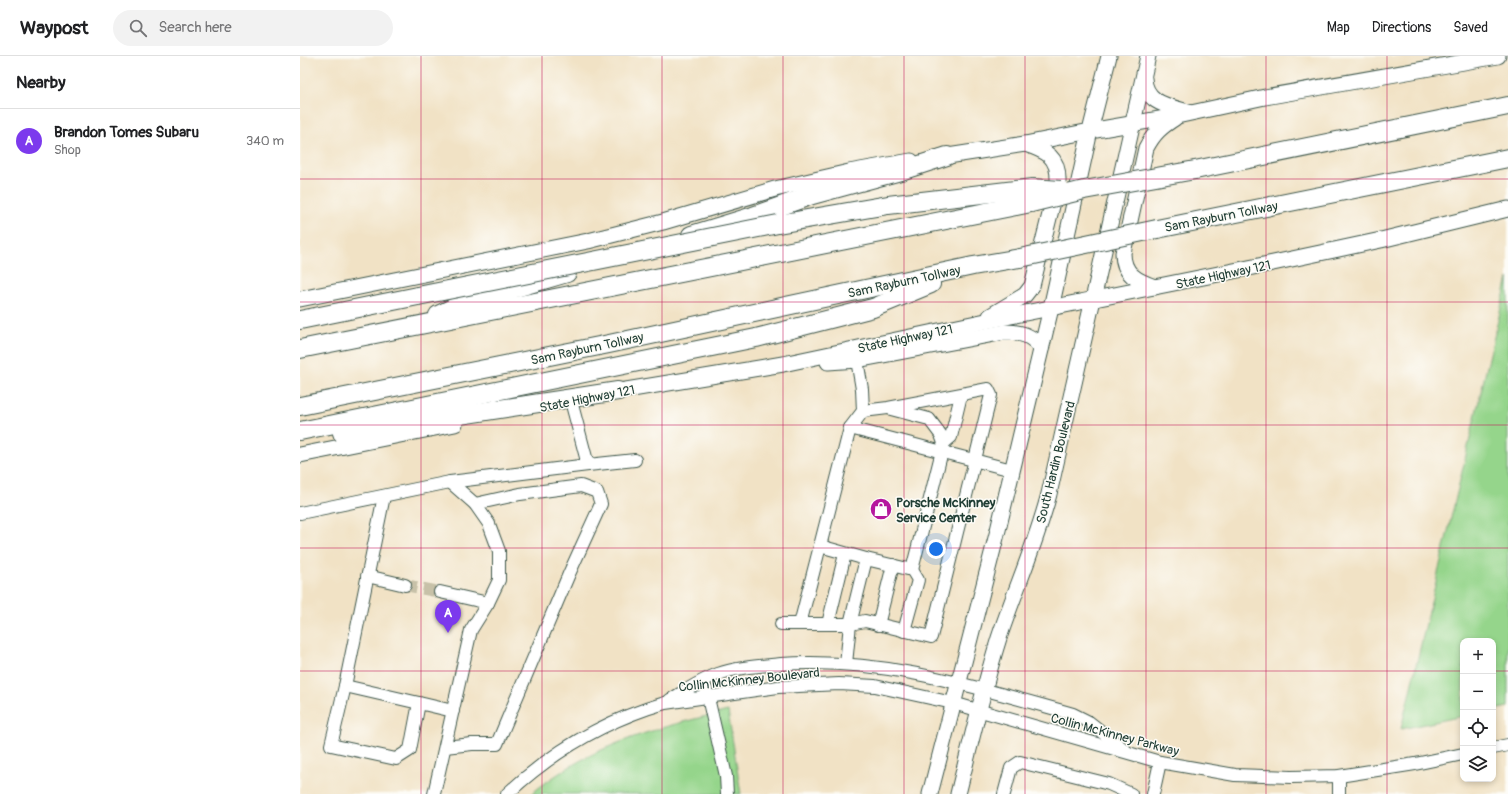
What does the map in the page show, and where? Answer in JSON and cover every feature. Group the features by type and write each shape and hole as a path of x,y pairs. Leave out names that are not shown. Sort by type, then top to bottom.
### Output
{"highway":[{"path":"300,320 778,224 888,205 1032,196 1084,190 1195,170 1508,106"},
{"path":"416,326 460,304 535,283 738,220 812,194 904,170 947,156"},
{"name":"Sam Rayburn Tollway","path":"300,406 617,342 973,266 1020,258 1508,158"},
{"path":"300,349 416,326 1032,196"},
{"path":"300,431 756,338 806,326 873,308 973,266"},
{"path":"300,439 385,428 618,391"}],"main road":[{"path":"930,794 998,530 1108,56"},
{"name":"South Hardin Boulevard","path":"958,794 979,710 1000,637 1042,520 1148,56"},
{"path":"300,299 588,240 663,222 775,189 841,174 902,162 1025,144 1474,58 1498,56"},
{"path":"1144,76 1145,89 1152,99 1184,114"},
{"path":"1155,287 1142,283 1131,275 1124,265 1122,253 1146,148 1152,136 1161,126 1184,114"},
{"path":"981,322 1025,295 1032,286 1036,274 1058,182 1058,171 1051,156 1039,149 1025,144"},
{"name":"State Highway 121","path":"300,455 618,391 783,364 1381,240 1508,209"},
{"path":"783,364 857,360 1004,332 1026,335 1036,341 1041,349"}],"street":[{"path":"800,624 850,428 863,410 862,389 857,360"},
{"path":"781,624 850,624 864,621 931,638 991,395 988,389 888,408 863,410"},
{"path":"942,447 951,438 961,394"},
{"path":"571,400 588,465"},
{"path":"888,408 929,419 942,435 942,447 912,570"},
{"path":"850,428 942,447 975,461 1012,470"},
{"path":"300,513 450,482 635,460"},
{"path":"434,794 471,630 488,603 499,580 499,551 489,524 474,504 450,482"},
{"path":"445,747 472,744 497,744 569,574 601,504 597,492 581,486 520,494 474,504"},
{"path":"384,496 345,686 331,745 396,759 410,750 419,703"},
{"path":"820,546 845,554 912,570 918,580 904,631"},
{"path":"828,624 845,554"},
{"path":"846,664 850,624 866,559"},
{"path":"878,624 893,565"},
{"path":"367,576 405,584"},
{"path":"440,592 488,603"},
{"name":"Collin McKinney Boulevard","path":"665,703 704,680 727,671 761,666 846,664 900,670 958,682 1073,714 1089,722 1129,754"},
{"path":"704,680 726,776 728,794"},
{"name":"Collin McKinney Boulevard","path":"507,794 548,760 595,731 648,708 665,703 778,687 839,684 874,686 953,703"},
{"path":"345,686 453,711"},
{"name":"Collin McKinney Parkway","path":"953,703 1160,762 1235,775 1291,777 1339,776 1415,764 1460,755"},
{"path":"1496,747 1508,745"},
{"path":"1004,794 1011,768 1020,762 1110,784 1131,794"},
{"path":"1153,794 1160,762"},
{"path":"1339,776 1339,794"}],"green space":[{"path":"1508,278 1508,707 1496,709 1496,638 1460,638 1460,717 1401,729"},
{"path":"728,711 741,794 531,794 553,777 576,763 624,740 675,724"}],"tunnel":[{"path":"405,585 440,592"}],"place":[{"name":"Porsche McKinney Service Center","path":"881,509"},
{"name":"Brandon Tomes Subaru","path":"448,633"}]}
